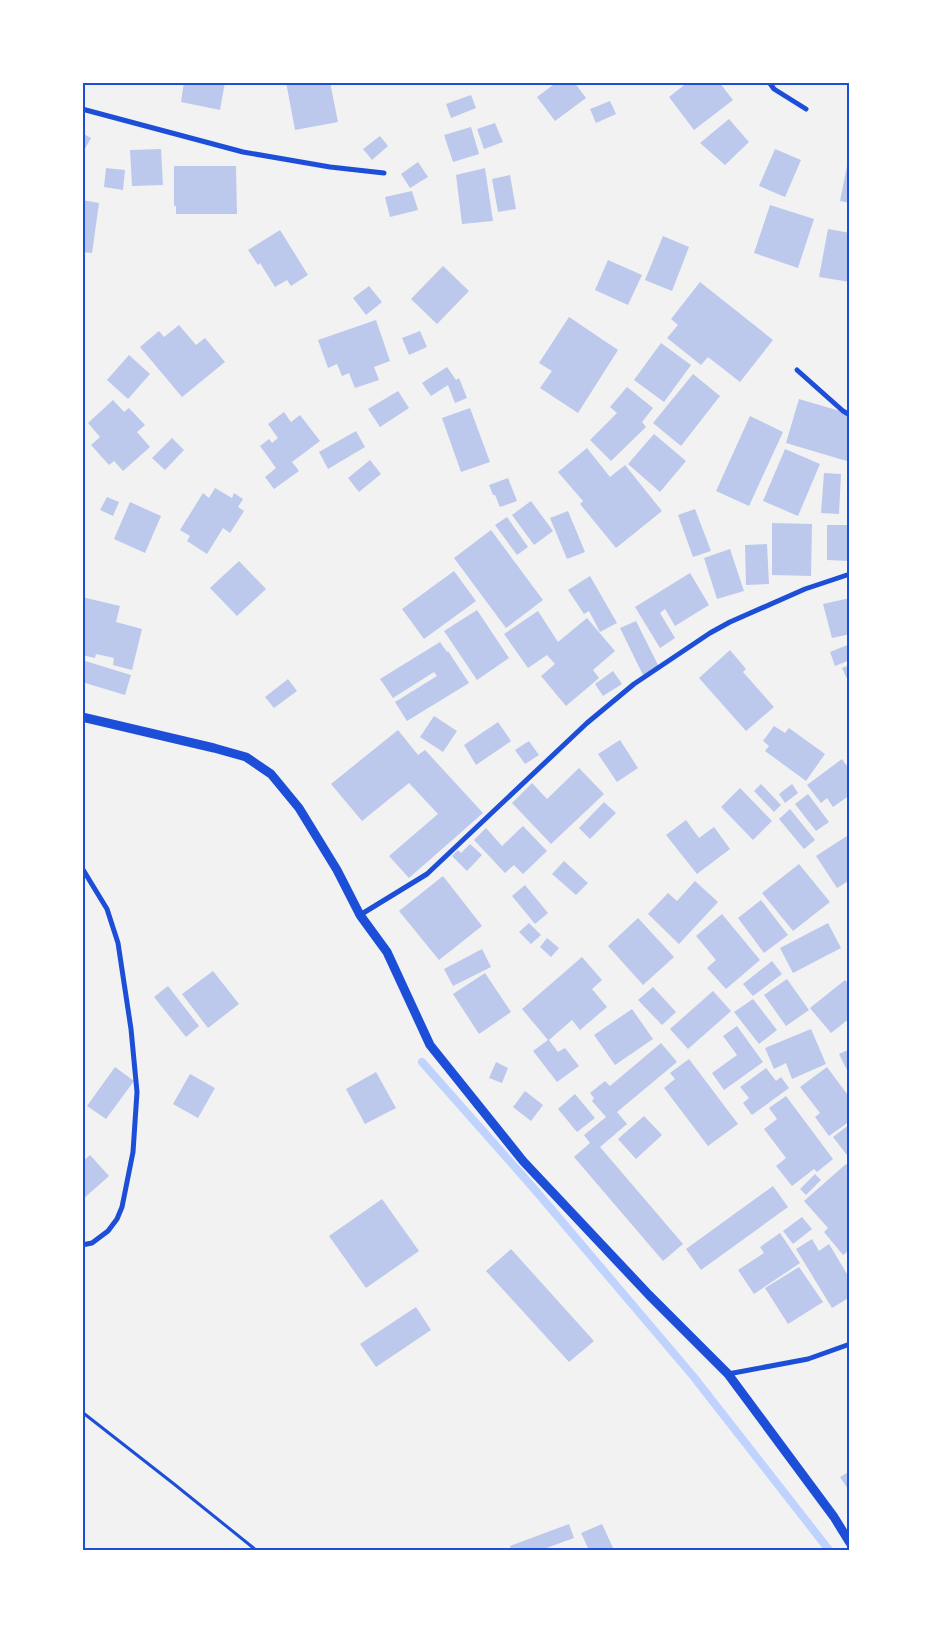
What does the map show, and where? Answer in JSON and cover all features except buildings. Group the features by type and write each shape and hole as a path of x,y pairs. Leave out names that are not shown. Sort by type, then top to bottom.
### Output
{"street":[{"path":"769,82 774,88 806,109"},
{"path":"82,109 243,152 330,167 384,173"},
{"path":"797,370 843,412 850,415"},
{"path":"360,915 427,874 587,723 634,684 710,633 730,622 805,589 850,574"},
{"path":"82,717 222,750 246,758 271,774 304,816 338,870 360,915 387,952 430,1045 523,1161 642,1288 728,1374 834,1517 850,1543"},
{"path":"82,868 107,909 118,943 131,1029 137,1092 133,1152 122,1206 117,1220 108,1232 92,1243 82,1245"},
{"path":"728,1374 808,1359 850,1344"}],"path":[{"path":"82,1412 256,1550"}],"waterway":[{"path":"422,1062 536,1191 693,1376 829,1550"}]}
